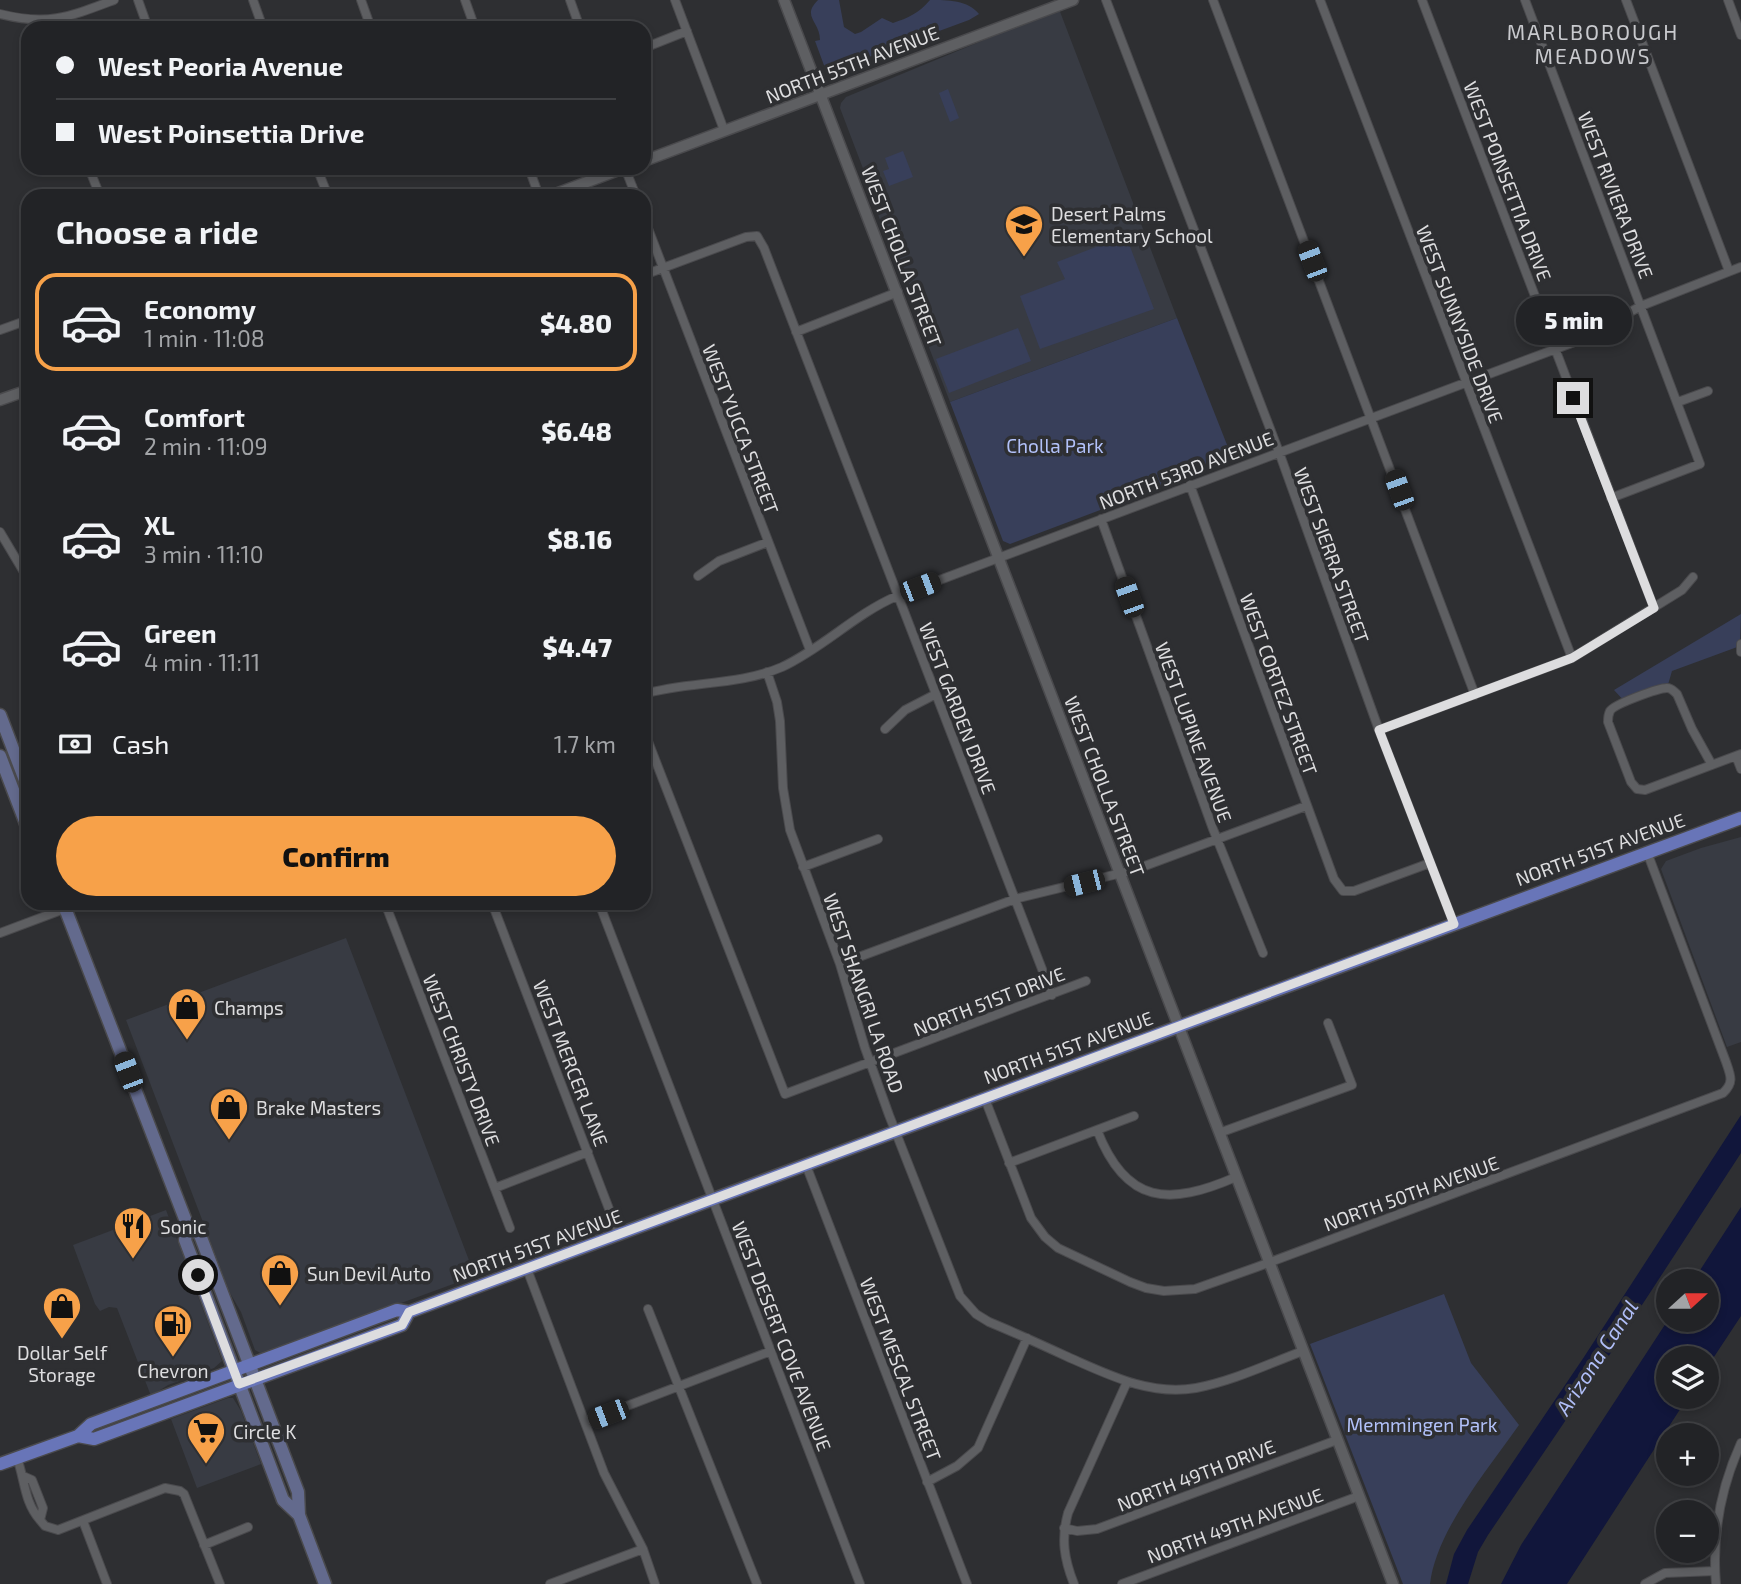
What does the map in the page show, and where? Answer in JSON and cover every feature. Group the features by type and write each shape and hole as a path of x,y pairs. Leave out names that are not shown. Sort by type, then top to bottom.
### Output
{"main road":[{"path":"0,715 21,770"},
{"path":"0,756 21,811"},
{"name":"NORTH 51ST AVENUE","path":"0,1464 78,1436 90,1424 397,1310 409,1312 527,1269 1741,818"},
{"path":"65,910 187,1224 185,1240 283,1500 299,1515"},
{"path":"187,1224 200,1235 298,1492 299,1515 325,1584"},
{"name":"NORTH 51ST AVENUE","path":"78,1436 93,1439 402,1325 409,1312"}],"street":[{"path":"53,21 114,0"},
{"path":"138,0 146,21"},
{"path":"253,0 260,21"},
{"path":"360,0 368,21"},
{"path":"465,0 472,21"},
{"path":"570,0 578,21"},
{"path":"675,0 724,130"},
{"name":"WEST CHOLLA STREET","path":"785,0 1393,1584"},
{"name":"NORTH 55TH AVENUE","path":"651,158 1073,0"},
{"name":"WEST SIERRA STREET","path":"1106,0 1279,452 1379,730 1454,924"},
{"path":"1213,0 1475,695"},
{"name":"WEST SUNNYSIDE DRIVE","path":"1320,0 1572,658"},
{"name":"WEST POINSETTIA DRIVE","path":"1422,0 1654,608"},
{"name":"WEST RIVIERA DRIVE","path":"1525,0 1700,464 1611,498"},
{"path":"1626,0 1729,271"},
{"path":"1728,0 1741,35"},
{"path":"0,14 30,21"},
{"path":"651,45 687,32"},
{"path":"569,189 606,175"},
{"name":"WEST YUCCA STREET","path":"651,236 810,650"},
{"name":"WEST GARDEN DRIVE","path":"663,268 746,237 757,236 764,248 1052,995"},
{"name":"NORTH 53RD AVENUE","path":"651,693 736,680 779,668 875,605 1577,341 1641,306 1741,267"},
{"path":"651,272 663,268"},
{"path":"796,332 898,292"},
{"path":"0,330 21,322"},
{"path":"1678,402 1708,391"},
{"path":"0,400 21,392"},
{"name":"WEST CORTEZ STREET","path":"1190,485 1334,879 1343,891 1354,891 1430,863"},
{"name":"WEST LUPINE AVENUE","path":"1101,519 1216,839 1263,953"},
{"path":"0,532 21,568"},
{"path":"698,576 719,561 768,542"},
{"path":"1379,730 1572,658 1682,590 1693,577"},
{"path":"17,583 21,581"},
{"path":"1741,644 1741,652"},
{"name":"WEST SHANGRI LA ROAD","path":"767,672 780,721 783,788 788,818 803,867 840,964 895,1132 960,1296 976,1314 1027,1338 1127,1382 1157,1388 1195,1388 1303,1351"},
{"path":"1712,765 1672,689 1649,693 1612,708 1608,713 1608,722 1631,782 1637,789 1646,789 1712,765 1739,755 1741,769"},
{"path":"885,729 905,710 936,694"},
{"name":"NORTH 51ST DRIVE","path":"651,749 785,1094 1086,981"},
{"path":"840,964 1015,900 1120,874 1306,806"},
{"path":"803,867 878,839"},
{"name":"NORTH 50TH AVENUE","path":"1009,1163 1031,1218 1045,1237 1072,1256 1146,1288 1178,1291 1195,1289 1723,1093 1731,1086 1732,1079 1647,852"},
{"path":"0,933 52,910"},
{"name":"WEST CHRISTY DRIVE","path":"388,910 510,1228"},
{"name":"WEST MERCER LANE","path":"495,910 619,1235"},
{"name":"WEST DESERT COVE AVENUE","path":"602,910 860,1584"},
{"path":"1219,1133 1352,1084 1328,1023"},
{"path":"985,1099 1009,1163 1133,1116"},
{"path":"1097,1130 1114,1165 1135,1184 1156,1194 1186,1195 1236,1177"},
{"path":"495,1188 588,1152"},
{"name":"WEST MESCAL STREET","path":"806,1165 967,1584"},
{"path":"527,1269 604,1473 643,1549 656,1584"},
{"path":"648,1309 757,1584"},
{"path":"928,1482 957,1466 978,1448 1027,1338"},
{"path":"585,1423 771,1351"},
{"path":"1074,1584 1062,1540 1064,1528 1068,1513 1127,1382"},
{"name":"NORTH 49TH DRIVE","path":"1064,1528 1077,1531 1097,1529 1337,1440"},
{"path":"1716,1584 1715,1550 1721,1503 1732,1461 1741,1443"},
{"path":"17,1458 23,1476 22,1484 33,1512 45,1526 58,1531 165,1488 180,1491 184,1494 220,1584"},
{"name":"NORTH 49TH AVENUE","path":"1122,1584 1359,1496"},
{"path":"83,1521 107,1584"},
{"path":"204,1545 248,1527"},
{"path":"550,1584 643,1549"},
{"path":"1645,1583 1665,1573 1715,1571"}],"shaded area":[{"name":"Desert Palms Elementary School","path":"1059,9 1177,318 950,402 872,199 840,108 841,103 846,97"},
{"path":"1741,837 1741,1042 1727,1047 1661,869 1666,861"},
{"path":"346,938 475,1276 262,1354 255,1350 241,1312 230,1293 126,1020"},
{"path":"166,1210 222,1361 214,1368 168,1385 151,1396 117,1308 109,1307 100,1311 95,1304 73,1245"},
{"path":"233,1398 241,1411 261,1464 197,1488 171,1419"}],"green space":[{"path":"818,0 839,0 844,27 855,34 882,18 893,23 908,17 930,0 963,3 979,14 866,58 862,61 863,66 832,75 825,68 815,41 820,40 811,11"},
{"path":"948,89 959,118 950,122 939,93"},
{"path":"903,151 913,177 889,186 883,171 889,169 885,158"},
{"path":"1114,240 1129,244 1154,309 1040,349 1020,296 1065,279 1057,262"},
{"name":"Cholla Park","path":"1177,318 1233,460 1010,544 1003,541 950,402"},
{"path":"1018,328 1031,361 949,393 936,359"},
{"path":"1741,614 1740,646 1672,671 1667,688 1625,702 1614,690"},
{"name":"Memmingen Park","path":"1444,1294 1471,1363 1519,1425 1453,1522 1434,1564 1430,1584 1403,1584 1310,1344"}],"water":[{"name":"Arizona Canal","path":"1741,1115 1741,1153 1665,1269 1656,1269 1656,1283 1488,1535 1478,1552 1468,1584 1446,1584 1454,1554 1467,1530 1584,1357"},
{"path":"1741,1207 1741,1316 1719,1349 1719,1346 1656,1346 1656,1409 1680,1409 1671,1423 1656,1423 1656,1446 1567,1584 1501,1584 1521,1545 1660,1332 1719,1332 1719,1269 1701,1269"}],"place":[{"name":"Desert Palms Elementary School","path":"1024,258"},
{"name":"Champs","path":"187,1041"},
{"name":"Brake Masters","path":"229,1141"},
{"name":"Sonic","path":"133,1260"},
{"name":"Sun Devil Auto","path":"280,1307"},
{"name":"Dollar Self Storage","path":"62,1340"},
{"name":"Chevron","path":"173,1358"},
{"name":"Circle K","path":"206,1465"}],"district":[{"name":"MARLBOROUGH MEADOWS","path":"1593,43"}],"route":[{"path":"198,1275 239,1384 402,1325 409,1312 1454,924 1379,730 1572,658 1654,608 1573,398"}]}
